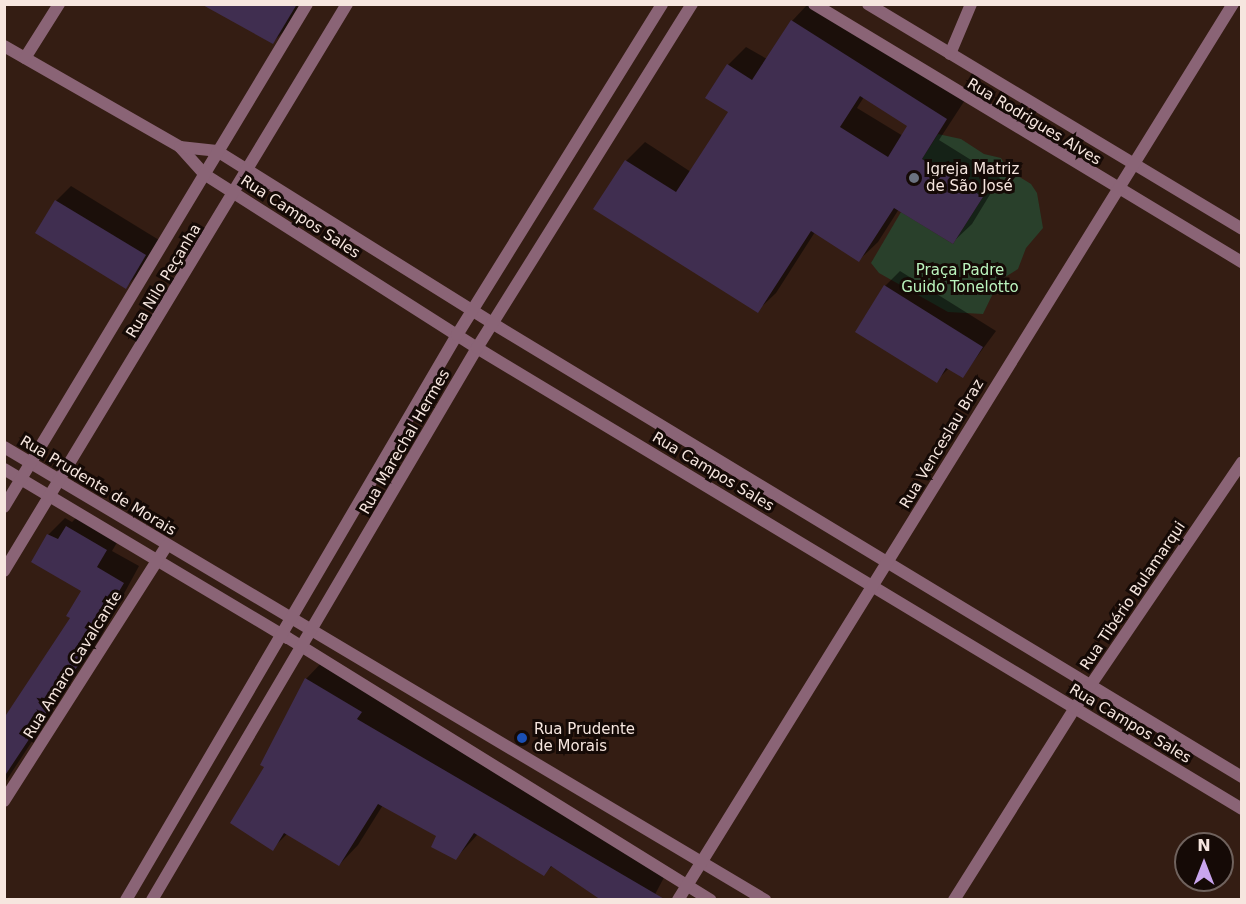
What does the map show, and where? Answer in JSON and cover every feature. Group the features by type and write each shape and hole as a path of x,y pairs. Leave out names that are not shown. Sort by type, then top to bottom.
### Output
{"street":[{"path":"25,58 59,4"},
{"name":"Rua Nilo Peçanha","path":"4,507 307,4"},
{"name":"Rua Nilo Peçanha","path":"4,571 347,4"},
{"name":"Rua Marechal Hermes","path":"126,900 280,633 457,335 662,4"},
{"name":"Rua Marechal Hermes","path":"153,900 477,348 692,4"},
{"name":"Rua Rodrigues Alves","path":"814,4 1117,189 1242,262"},
{"name":"Rua Rodrigues Alves","path":"868,4 1242,229"},
{"path":"950,54 971,4"},
{"name":"Rua Venceslau Braz","path":"678,900 875,587 1132,164 1233,4"},
{"name":"Rua Campos Sales","path":"4,46 180,147 204,174 477,348 1242,809"},
{"name":"Rua Campos Sales","path":"180,147 217,151 492,324 890,562 1242,777"},
{"name":"Rua Prudente de Morais","path":"4,447 167,545 291,615 765,900"},
{"name":"Rua Tibério Bulamarqui","path":"954,900 1075,708 1242,462"},
{"path":"4,469 280,633 710,900"},
{"name":"Rua Amaro Cavalcante","path":"4,801 167,545"}],"green space":[{"name":"Praça Padre Guido Tonelotto","path":"938,134 961,139 984,154 1001,158 1008,170 1031,184 1037,193 1043,228 1026,248 1018,269 999,281 983,314 948,312 879,273 871,263 901,212 953,244 983,197 922,159"}],"building":[{"path":"201,4 297,4 273,44"},
{"path":"791,20 947,119 922,159 983,197 953,244 894,208 859,262 811,231 758,313 593,209 625,160 676,192 728,112 705,98 727,64 752,80","holes":["860,96 907,126 888,157 840,127"]},
{"path":"55,200 146,255 126,289 35,233"},
{"path":"884,285 983,347 963,378 946,368 937,383 855,332"},
{"path":"66,526 107,550 97,567 124,583 82,653 85,655 4,777 4,718 70,618 66,616 81,591 31,562 47,534 58,539"},
{"path":"305,678 362,712 357,719 666,900 601,900 551,866 544,876 474,833 456,860 431,847 436,836 378,804 339,866 284,833 273,851 230,823 264,767 260,765"}],"place":[{"name":"Igreja Matriz de São José","path":"914,178"},
{"name":"Rua Prudente de Morais","path":"522,738"}]}
